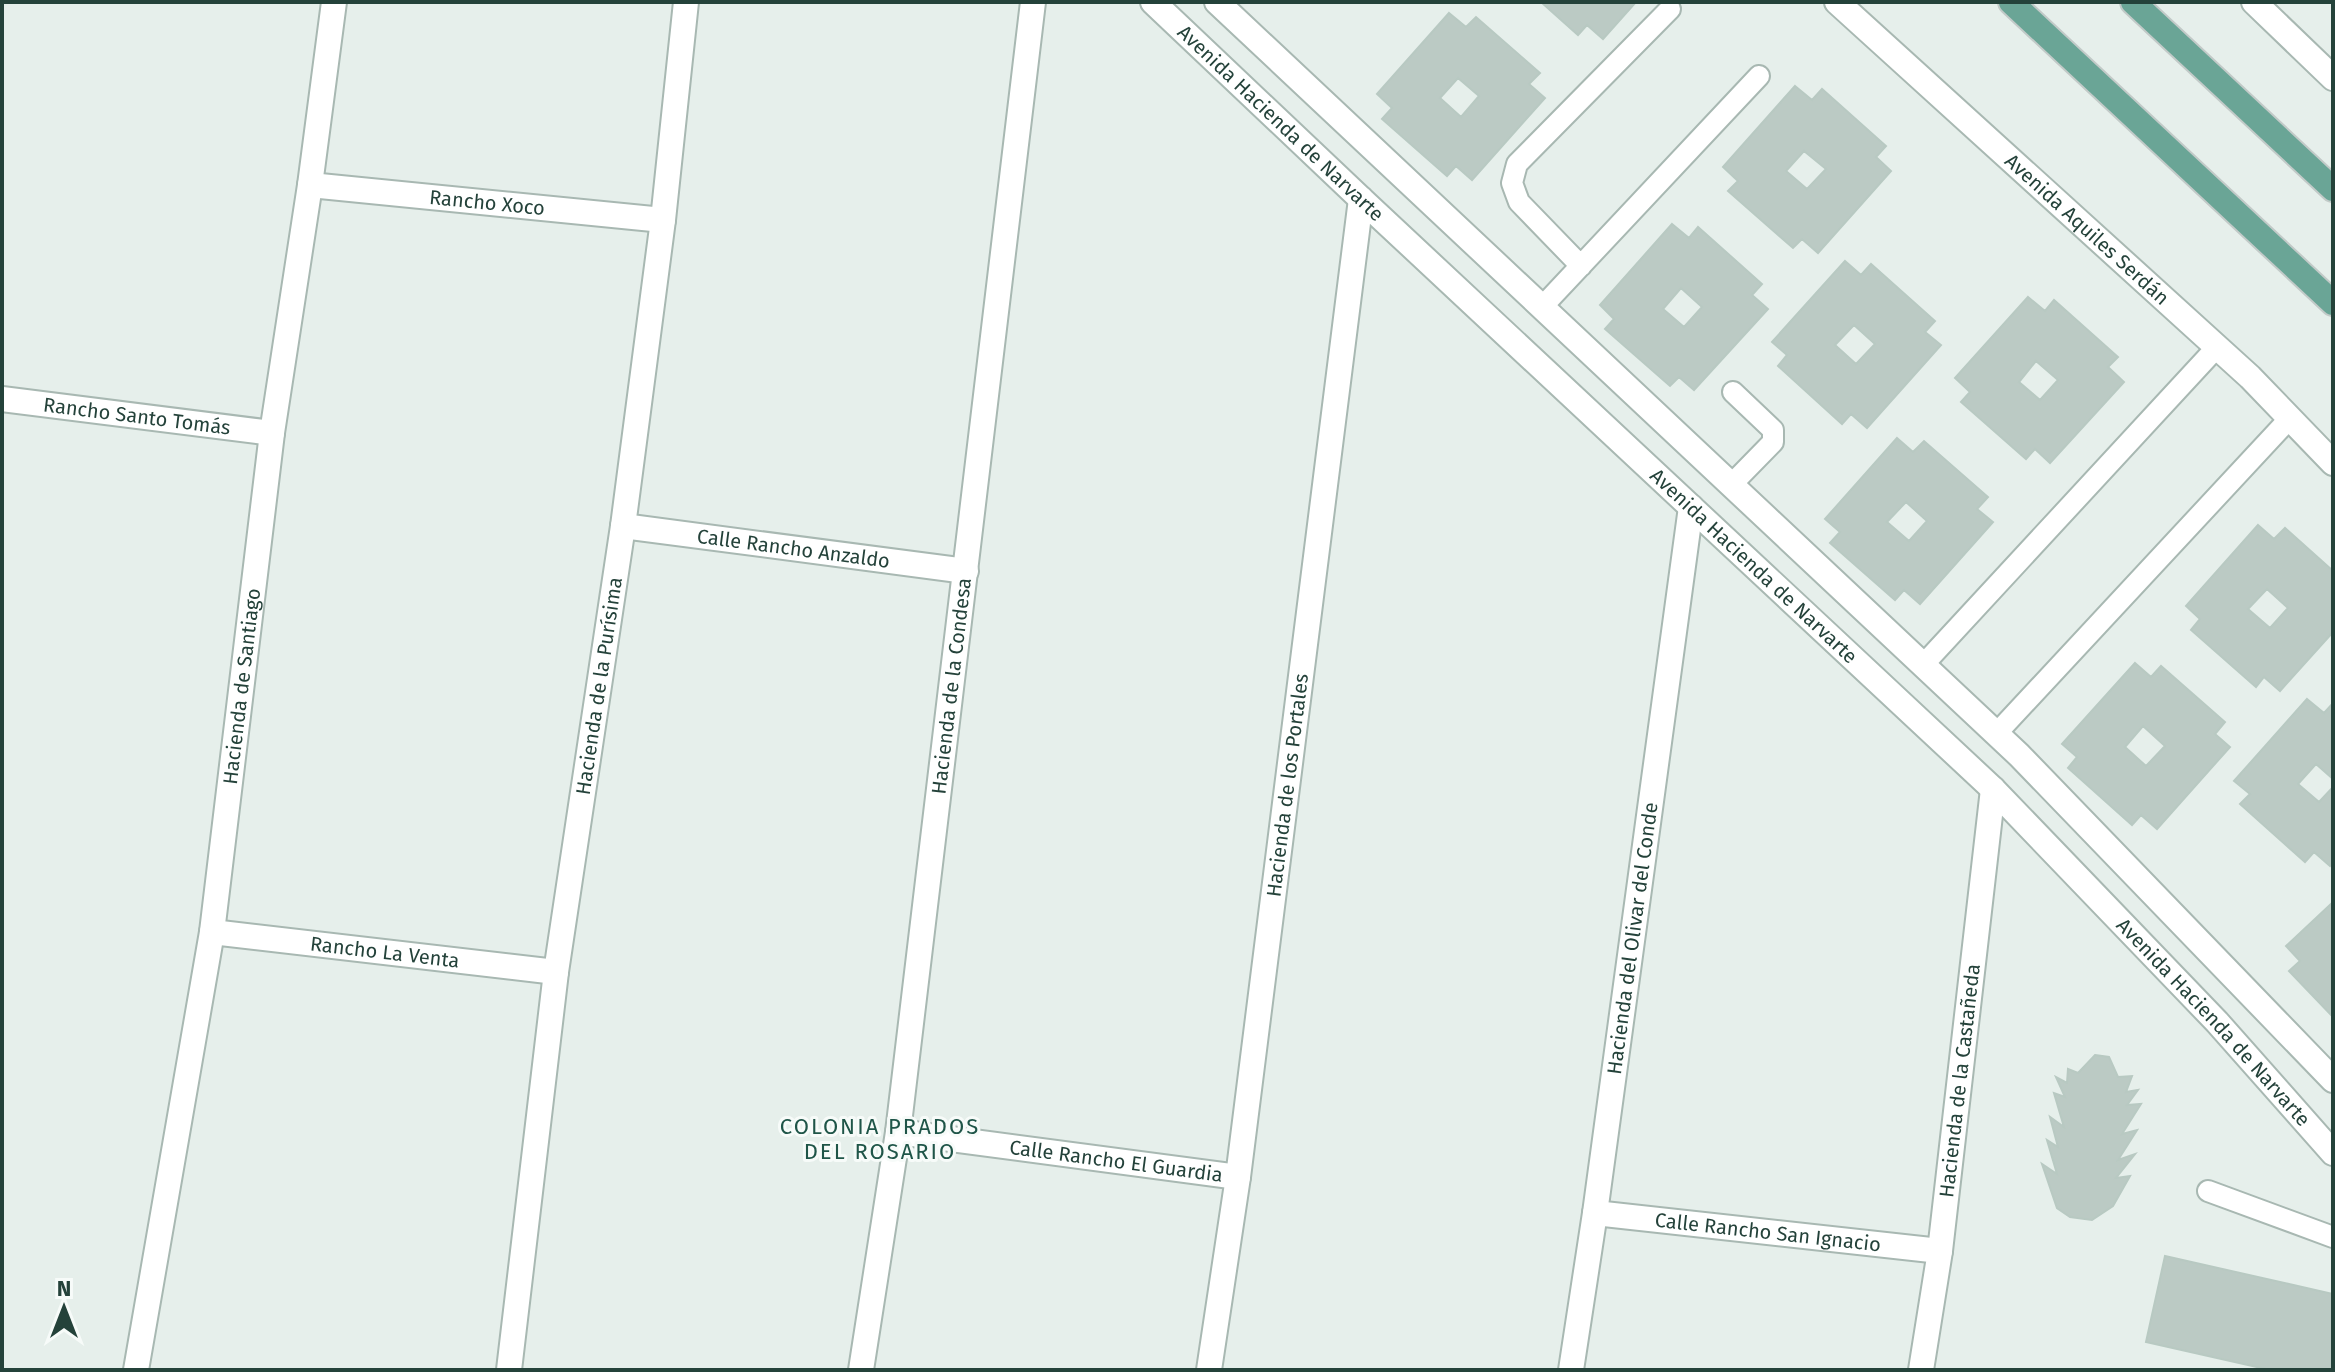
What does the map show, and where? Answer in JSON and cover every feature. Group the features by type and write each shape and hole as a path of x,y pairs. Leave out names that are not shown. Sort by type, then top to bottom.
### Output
{"main road":[{"path":"2011,2 2333,303"},
{"path":"2133,2 2333,189"}],"street":[{"name":"Hacienda de Santiago","path":"136,1370 212,932 272,433 334,2"},
{"name":"Hacienda de la Purísima","path":"509,1370 556,972 623,526 663,220 686,2"},
{"name":"Hacienda de la Condesa","path":"861,1370 898,1132 1033,2"},
{"name":"Avenida Hacienda de Narvarte","path":"1153,2 1993,789 2329,1142"},
{"path":"1217,2 1996,734 2333,1080"},
{"name":"Avenida Aquiles Serdán","path":"1837,2 2217,347 2333,463"},
{"path":"2254,2 2333,78"},
{"name":"Rancho Xoco","path":"310,185 663,220"},
{"name":"Hacienda de los Portales","path":"1209,1370 1238,1177 1361,199"},
{"name":"Rancho Santo Tomás","path":"2,399 272,433"},
{"name":"Hacienda del Olivar del Conde","path":"1571,1370 1691,507"},
{"name":"Calle Rancho Anzaldo","path":"623,526 966,571"},
{"name":"Hacienda de la Castañeda","path":"1921,1370 1940,1251 1993,789"},
{"name":"Rancho La Venta","path":"212,932 556,972"},
{"name":"Calle Rancho El Guardia","path":"898,1132 1238,1177"},
{"name":"Calle Rancho San Ignacio","path":"1595,1213 1940,1251"}],"lane":[{"path":"1581,266 1519,202 1512,183 1517,164 1670,9"},
{"path":"1542,307 1759,76"},
{"path":"1923,665 2217,347"},
{"path":"1731,485 1773,442 1773,430 1733,392"},
{"path":"1996,734 2290,418"},
{"path":"2208,1191 2333,1237"}],"building":[{"path":"1541,2 1636,2 1603,39 1587,25 1578,35"},
{"path":"1449,13 1466,27 1476,17 1540,73 1529,84 1545,98 1472,180 1456,166 1447,176 1382,119 1392,108 1377,94","holes":["1458,78 1479,96 1461,117 1440,98"]},
{"path":"1795,86 1812,100 1822,89 1886,146 1876,157 1891,171 1818,253 1802,239 1793,248 1728,191 1738,181 1723,167","holes":["1804,151 1826,169 1807,189 1786,171"]},
{"path":"1672,224 1689,238 1698,227 1762,284 1752,295 1768,309 1694,390 1679,377 1670,386 1605,329 1614,319 1600,305","holes":["1681,288 1702,307 1684,327 1663,309"]},
{"path":"1845,261 1861,275 1871,264 1935,321 1925,332 1941,345 1867,428 1851,414 1842,424 1778,366 1787,355 1772,342","holes":["1854,325 1875,344 1856,364 1835,345"]},
{"path":"2028,297 2045,311 2054,300 2118,357 2108,367 2124,382 2050,463 2035,449 2026,459 1961,402 1970,392 1955,378","holes":["2036,361 2058,380 2040,400 2019,382"]},
{"path":"1897,438 1913,452 1924,441 1988,497 1977,509 1993,522 1920,604 1904,590 1895,600 1830,543 1840,532 1825,519","holes":["1906,502 1927,521 1909,541 1887,522"]},
{"path":"2258,525 2274,539 2285,528 2333,571 2333,632 2280,691 2264,677 2256,687 2191,630 2200,619 2186,606","holes":["2267,589 2288,608 2270,628 2248,609"]},
{"path":"2135,663 2151,677 2161,666 2225,722 2215,734 2230,747 2157,829 2141,815 2132,825 2068,768 2077,757 2062,744","holes":["2143,726 2165,746 2146,766 2125,747"]},
{"path":"2307,699 2324,713 2333,703 2333,779 2316,764 2298,784 2319,802 2333,787 2333,862 2330,866 2314,852 2305,862 2240,804 2250,794 2234,781"},
{"path":"2333,902 2333,1017 2289,971 2300,961 2286,946"},
{"path":"2095,1055 2109,1057 2118,1077 2132,1076 2126,1092 2138,1090 2127,1105 2141,1104 2122,1134 2137,1130 2118,1160 2135,1154 2116,1178 2130,1176 2113,1206 2092,1220 2070,1217 2057,1208 2042,1164 2057,1174 2047,1140 2058,1147 2050,1117 2064,1127 2054,1093 2065,1097 2056,1077 2067,1083 2068,1069 2078,1073"},
{"path":"2165,1256 2333,1294 2333,1370 2270,1370 2146,1342"}],"district":[{"name":"COLONIA PRADOS DEL ROSARIO","path":"880,1138"}]}
